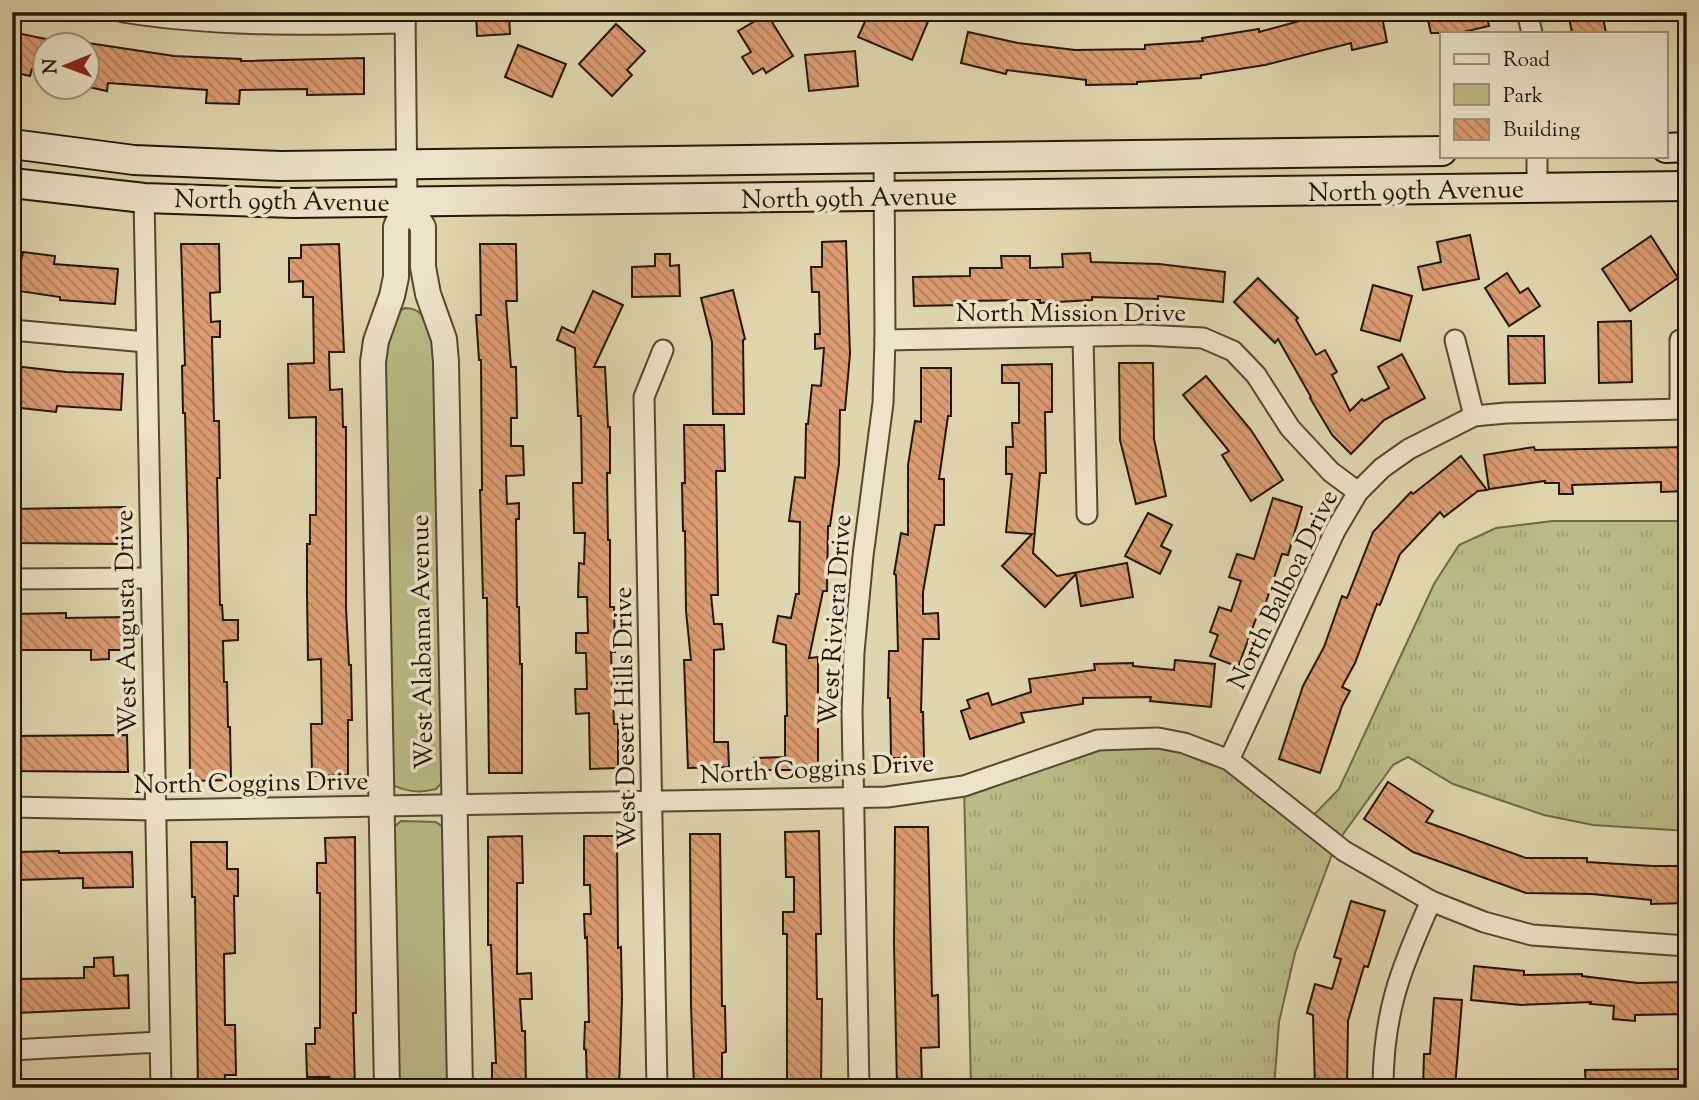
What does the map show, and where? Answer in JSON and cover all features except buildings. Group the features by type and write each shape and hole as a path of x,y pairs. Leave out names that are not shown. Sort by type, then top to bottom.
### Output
{"main road":[{"name":"North 99th Avenue","path":"12,144 122,159 281,166 1440,150"},
{"path":"1668,148 1687,148"},
{"name":"North 99th Avenue","path":"12,183 144,198 295,203 1687,186"}],"street":[{"path":"124,12 267,24 405,18"},
{"path":"1527,12 1532,32"},
{"name":"West Alabama Avenue","path":"387,1088 373,362 376,341 396,277 396,227 407,202 405,18"},
{"name":"West Riviera Drive","path":"859,1088 852,797 854,652 868,508 883,403 884,157"},
{"path":"1537,188 1538,158"},
{"name":"West Augusta Drive","path":"144,198 161,1088"},
{"name":"West Alabama Avenue","path":"407,202 422,227 423,267 428,294 444,339 446,362 460,1088"},
{"path":"12,330 146,342"},
{"name":"North Mission Drive","path":"885,341 1143,335 1203,338 1233,351 1256,375 1290,428 1331,472 1358,492"},
{"path":"1083,337 1087,514"},
{"path":"1455,340 1474,416"},
{"name":"North Balboa Drive","path":"1229,760 1335,531 1358,492 1382,468 1409,449 1474,416 1683,409 1680,340"},
{"name":"West Desert Hills Drive","path":"657,1088 644,397 663,350"},
{"path":"12,579 150,579"},
{"name":"North Coggins Drive","path":"12,807 154,810 382,807 917,794 964,786 1098,740 1158,738 1184,743 1229,760 1344,851 1431,901 1484,922 1532,935 1687,946"},
{"path":"1383,1088 1383,1054 1390,1006 1403,963 1431,901"},
{"path":"12,1050 160,1042"}],"green space":[{"path":"405,308 421,314 435,339 445,779 436,789 419,791 402,789 391,784 382,355 399,311"},
{"path":"1553,521 1687,521 1687,831 1593,825 1544,815 1453,784 1408,757 1393,765 1336,844 1295,953 1279,1022 1274,1088 971,1088 964,786 1064,750 1184,743 1308,821 1339,789 1434,584 1459,545 1496,528"},
{"path":"401,821 436,822 444,828 451,1088 396,1088 393,828"}]}
